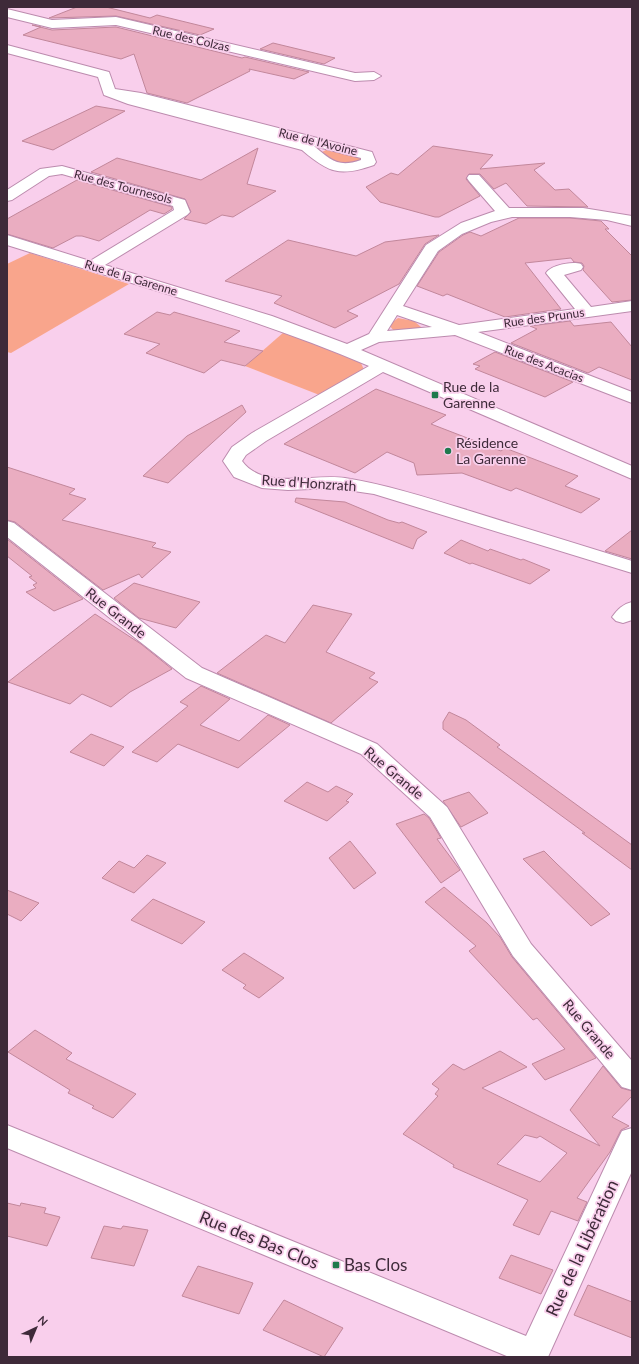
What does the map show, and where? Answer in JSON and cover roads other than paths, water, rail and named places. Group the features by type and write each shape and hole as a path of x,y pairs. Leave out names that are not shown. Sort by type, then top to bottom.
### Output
{"street":[{"name":"Rue des Colzas","path":"7,13 52,24 116,21 355,78 374,76"},
{"path":"7,49 104,75 109,92"},
{"name":"Rue de l'Avoine","path":"109,92 141,97 367,155 369,162 356,168 342,170 329,166 307,147 133,101 109,92"},
{"path":"307,147 329,145"},
{"name":"Rue des Tournesols","path":"7,197 45,172 62,170 180,203 182,212 92,266"},
{"path":"474,178 505,213"},
{"path":"348,350 375,337 432,248 445,238 470,225 505,213 566,211 595,213 632,221"},
{"name":"Rue de la Garenne","path":"11,244 92,266 266,320 348,350 632,473"},
{"path":"575,267 554,273 587,313"},
{"name":"Rue des Prunus","path":"375,337 457,330 632,306"},
{"name":"Rue des Acacias","path":"393,308 457,330 632,398"},
{"name":"Rue d'Honzrath","path":"382,366 259,437 239,451 232,461 241,473 262,482 288,484 333,482 377,489 632,567"},
{"name":"Rue Grande","path":"7,528 194,673 369,749 439,812 522,950 630,1073"},
{"name":"Rue des Bas Clos","path":"7,1136 533,1355"},
{"name":"Rue de la Libération","path":"533,1355 632,1138"}],"place":[{"name":"Rue de la Garenne","path":"435,395"},
{"name":"Résidence La Garenne","path":"448,451"},
{"name":"Bas Clos","path":"336,1265"}]}
